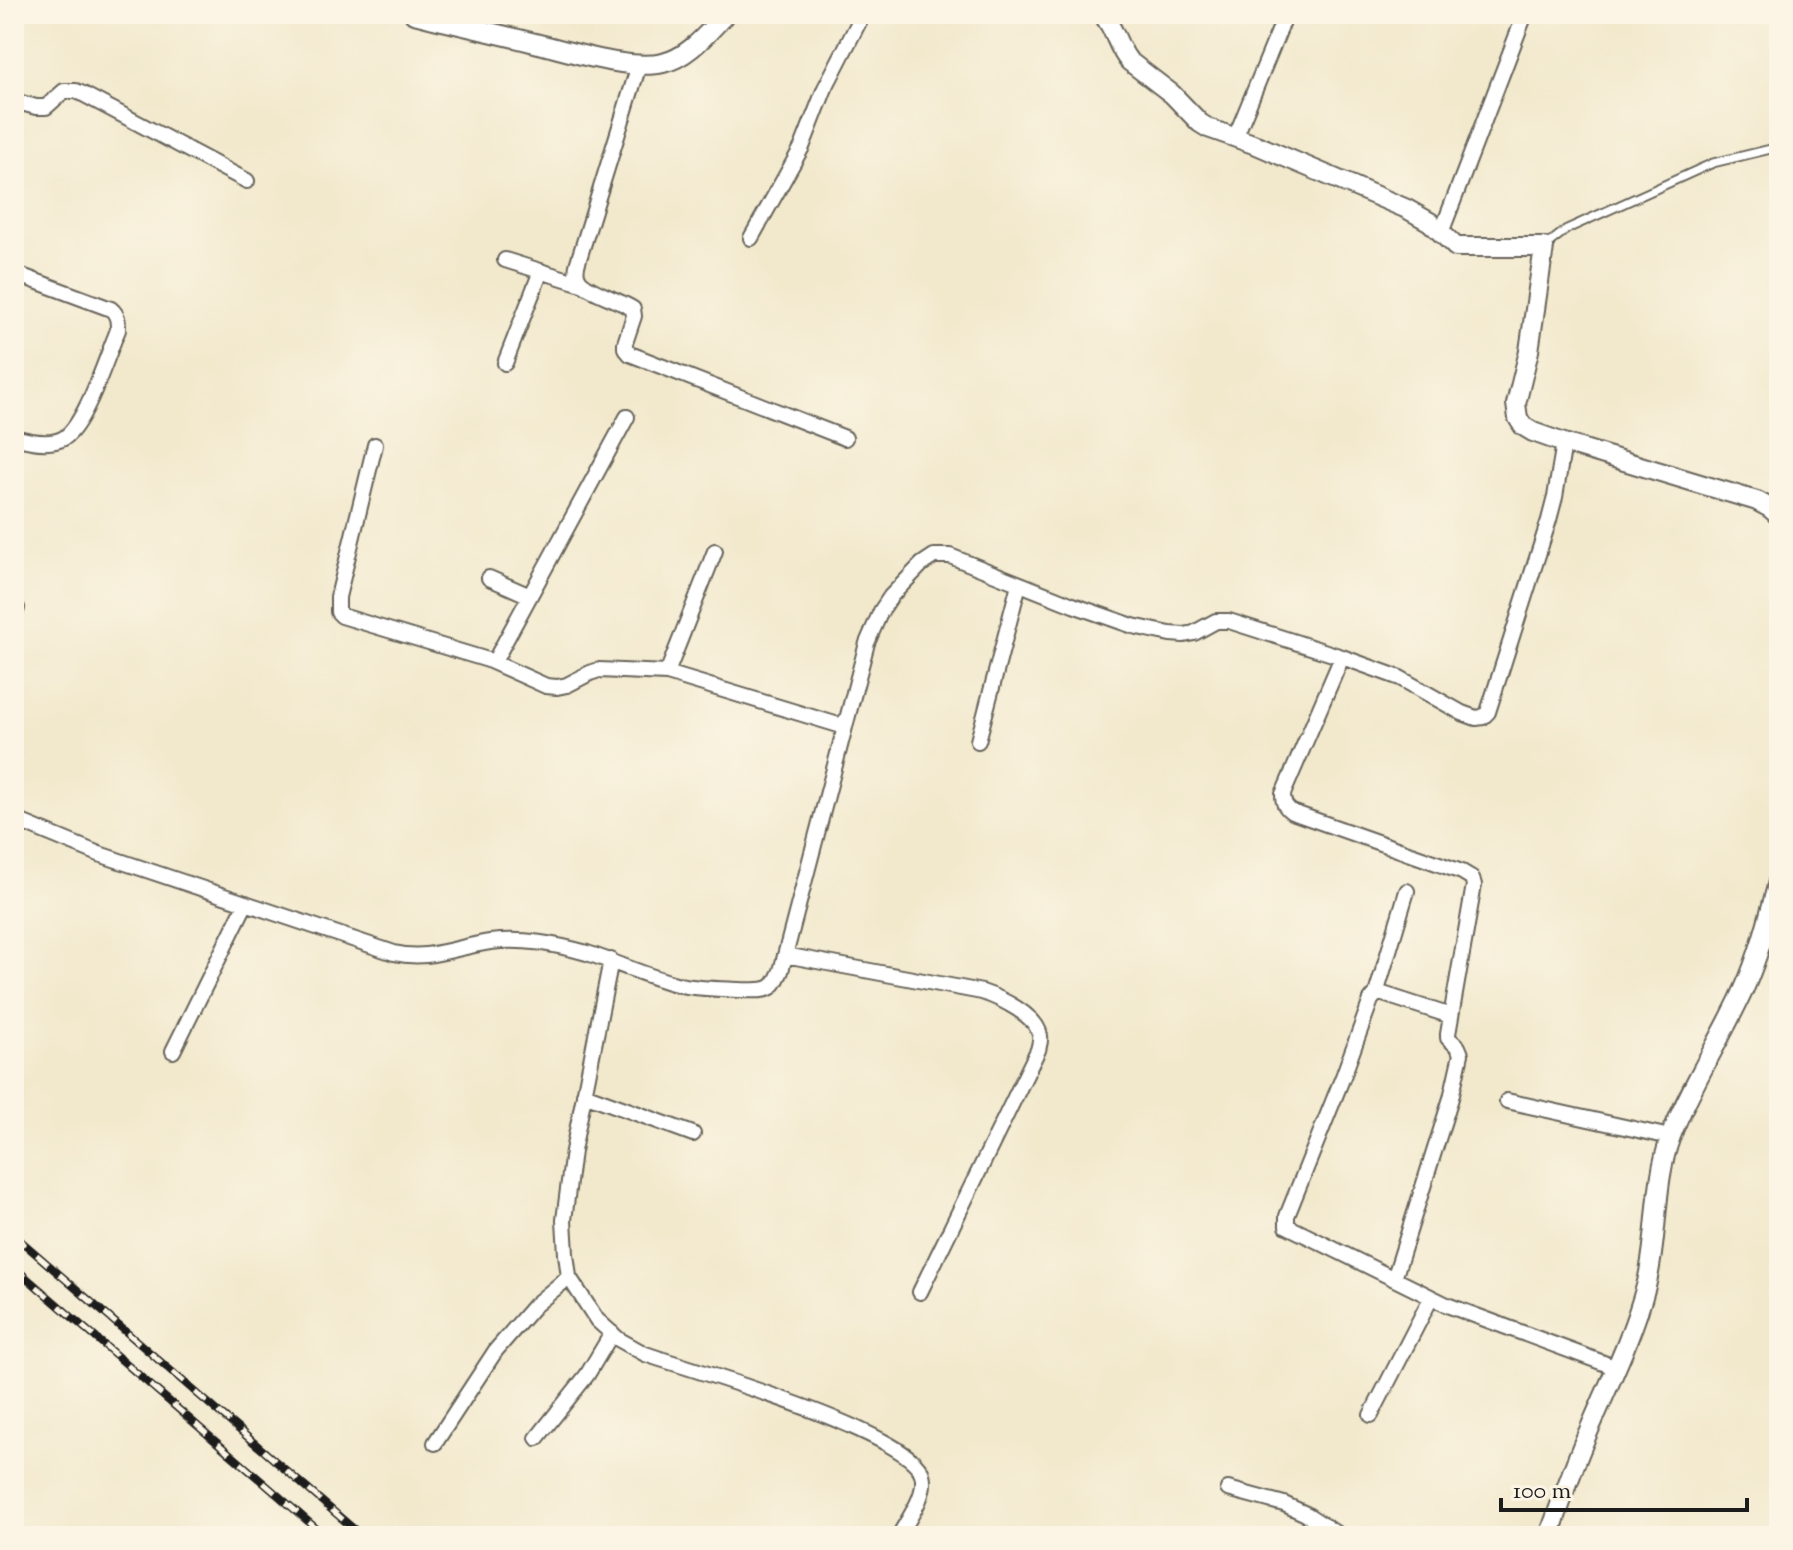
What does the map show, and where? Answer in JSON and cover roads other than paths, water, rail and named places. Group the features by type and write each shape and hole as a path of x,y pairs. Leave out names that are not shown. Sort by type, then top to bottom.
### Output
{"street":[{"path":"415,14 592,57 654,65 674,59 707,34 726,14"},
{"path":"751,238 802,147 825,88 863,14"},
{"path":"1102,14 1129,61 1172,94 1200,123 1407,209 1430,222 1456,247 1544,247 1529,351 1516,404 1523,426 1564,443 1757,501 1779,516"},
{"path":"1235,138 1286,14"},
{"path":"1441,233 1525,14"},
{"path":"639,65 578,262 579,280 633,309 634,316 625,343 630,354 845,438"},
{"path":"14,101 46,107 64,91 76,91 247,181"},
{"path":"505,260 586,285"},
{"path":"505,363 541,271"},
{"path":"14,273 111,309 118,321 118,330 76,426 63,438 48,443 14,437"},
{"path":"494,662 627,417"},
{"path":"14,819 99,854 406,956 433,956 487,943 522,940 611,960 677,984 700,989 756,991 770,987 777,980 785,955 867,643 891,596 922,564 934,556 950,556 1133,626 1170,634 1194,633 1224,620 1400,678 1462,713 1483,717 1488,712 1546,532 1564,443"},
{"path":"375,445 338,597 338,612 348,619 494,662 536,682 557,687 599,670 667,673 845,727"},
{"path":"667,673 715,551"},
{"path":"489,578 530,596"},
{"path":"978,741 1019,584"},
{"path":"1342,657 1283,794 1283,801 1292,812 1462,872 1472,878 1474,885 1448,1038 1461,1054 1451,1098 1394,1279"},
{"path":"1549,1536 1579,1455 1638,1315 1652,1260 1659,1193 1670,1137 1744,990 1767,927 1779,878"},
{"path":"1407,891 1376,994 1371,1000 1286,1221 1287,1226 1431,1298 1617,1368"},
{"path":"173,1051 246,903"},
{"path":"785,955 982,992 1011,1004 1032,1022 1041,1038 1038,1050 920,1292"},
{"path":"611,960 573,1151 564,1220 569,1277 597,1320 645,1354 828,1416 873,1435 914,1461 923,1481 920,1496 899,1536"},
{"path":"1376,994 1451,1016"},
{"path":"584,1094 693,1134"},
{"path":"1507,1101 1670,1137"},
{"path":"435,1443 496,1350 535,1305 569,1277"},
{"path":"1371,1415 1431,1298"},
{"path":"537,1438 587,1375 612,1333"},
{"path":"1228,1489 1284,1504 1340,1536"}],"lane":[{"path":"1544,247 1567,229 1713,163 1779,147"}],"railway":[{"path":"14,1235 362,1536"},
{"path":"14,1267 325,1536"}]}
